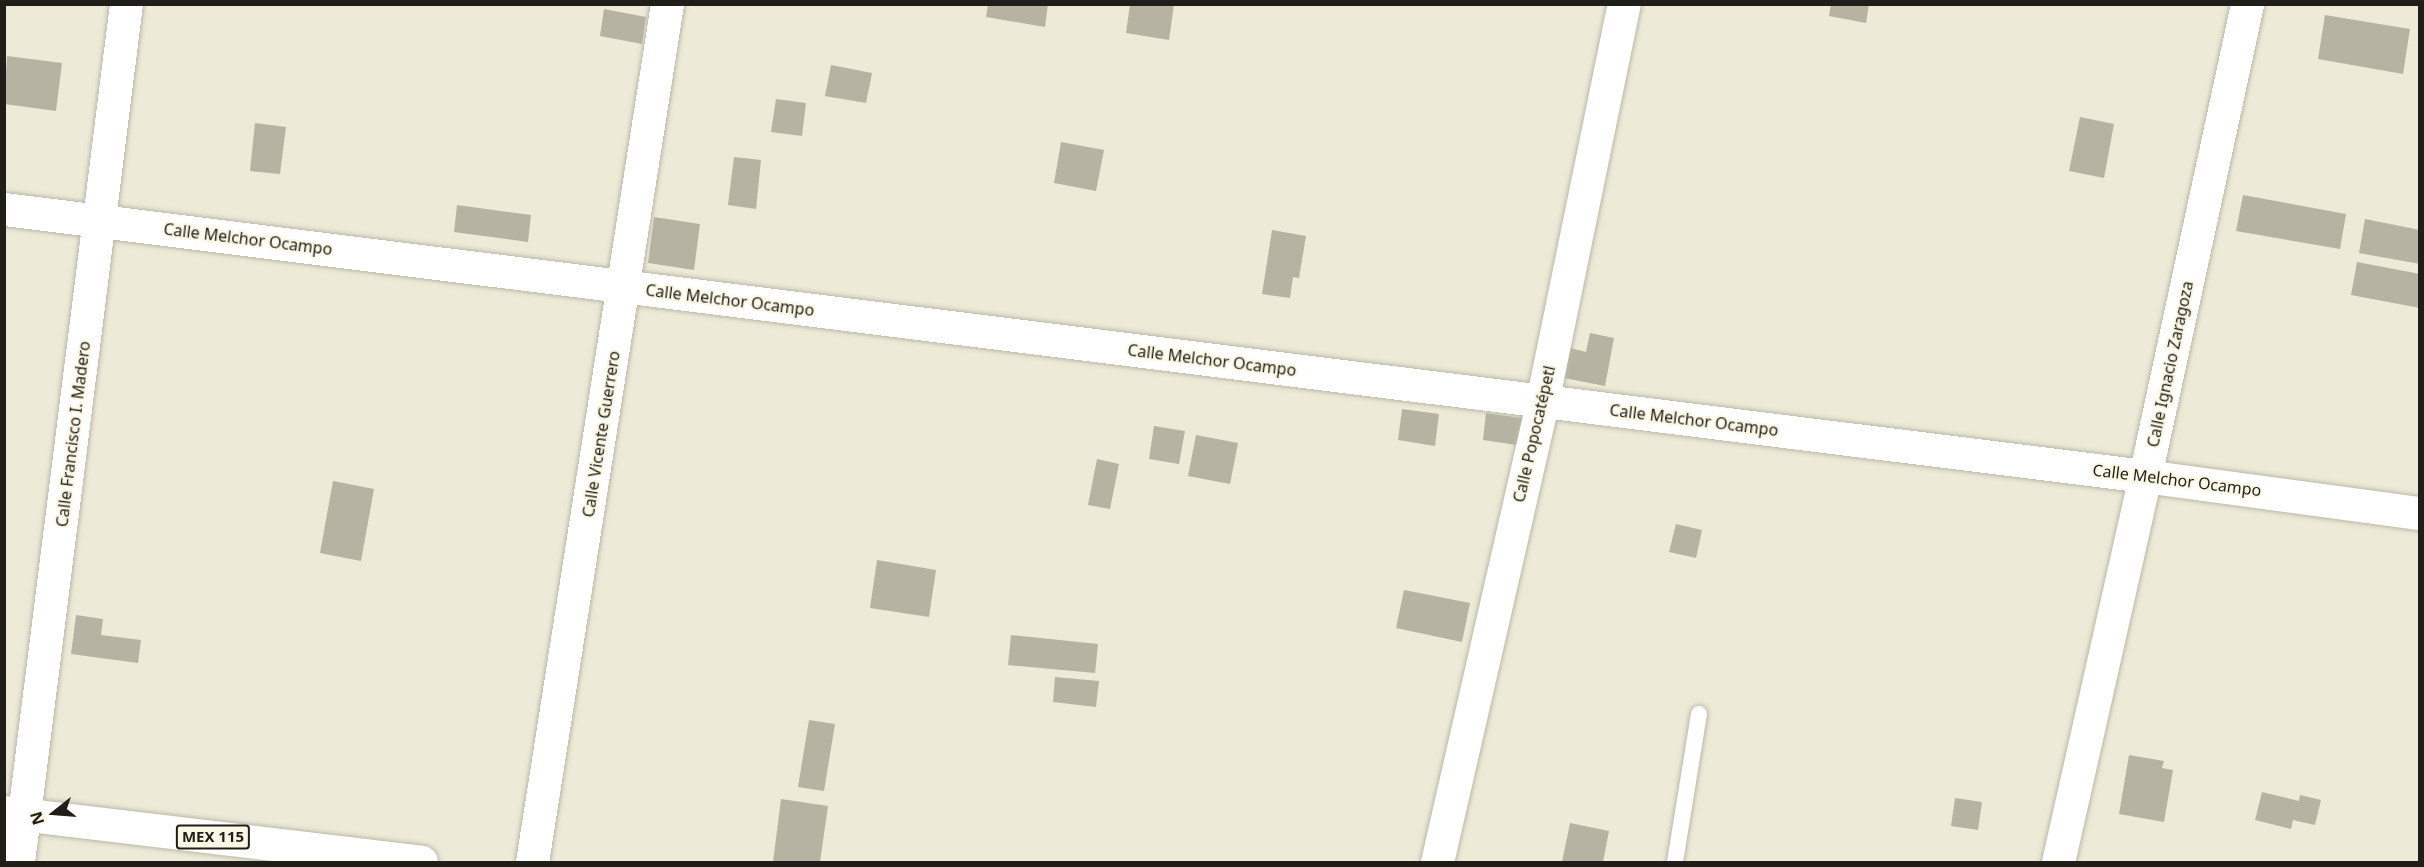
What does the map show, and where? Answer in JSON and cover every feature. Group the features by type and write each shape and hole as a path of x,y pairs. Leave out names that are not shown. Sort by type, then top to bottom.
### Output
{"street":[{"name":"Calle Francisco I. Madero","path":"18,862 15,813 100,221 126,4"},
{"name":"Calle Vicente Guerrero","path":"532,862 625,287 667,4"},
{"name":"Calle Popocatépetl","path":"1437,862 1542,402 1624,4"},
{"name":"Calle Ignacio Zaragoza","path":"2058,862 2145,476 2247,4"},
{"name":"Calle Melchor Ocampo","path":"4,209 2145,476 2420,513"},
{"name":"MEX 115","path":"15,813 421,862"}],"lane":[{"path":"1675,862 1699,714"}],"building":[{"path":"988,4 1048,4 1045,27 986,17"},
{"path":"1130,4 1174,4 1169,40 1126,33"},
{"path":"1831,4 1869,4 1866,23 1829,16"},
{"path":"604,9 646,17 642,44 600,36"},
{"path":"2325,15 2410,29 2403,74 2318,59"},
{"path":"7,56 62,63 56,111 4,104"},
{"path":"831,65 872,73 866,103 825,96"},
{"path":"776,99 806,103 802,136 771,132"},
{"path":"2080,117 2114,124 2104,178 2069,171"},
{"path":"255,123 286,127 280,174 250,171"},
{"path":"1061,142 1104,150 1096,191 1054,183"},
{"path":"734,157 761,160 756,209 728,205"},
{"path":"2243,195 2346,214 2340,249 2236,231"},
{"path":"457,205 531,215 528,242 454,232"},
{"path":"654,217 700,224 694,270 648,263"},
{"path":"2365,219 2420,230 2420,264 2359,253"},
{"path":"1272,230 1306,236 1299,278 1293,277 1290,298 1262,294"},
{"path":"2357,262 2420,274 2420,308 2351,295"},
{"path":"1590,333 1614,338 1605,386 1564,378 1570,348 1586,352"},
{"path":"1402,409 1439,414 1435,446 1398,440"},
{"path":"1486,413 1527,419 1523,446 1483,440"},
{"path":"1154,426 1185,431 1179,464 1149,459"},
{"path":"1196,435 1238,443 1230,484 1188,476"},
{"path":"1097,459 1119,464 1110,509 1088,505"},
{"path":"333,481 374,489 361,561 320,553"},
{"path":"1676,524 1702,530 1696,558 1669,552"},
{"path":"877,560 936,570 929,617 870,608"},
{"path":"1404,590 1470,603 1462,642 1396,628"},
{"path":"76,615 103,619 101,635 141,640 138,663 71,654"},
{"path":"1011,635 1098,644 1095,673 1008,665"},
{"path":"1055,677 1099,681 1096,707 1053,702"},
{"path":"809,720 835,724 824,791 798,787"},
{"path":"2129,755 2164,761 2162,768 2173,770 2164,822 2119,814"},
{"path":"2262,792 2299,801 2300,795 2321,800 2315,825 2293,820 2291,829 2255,820"},
{"path":"1955,798 1982,802 1978,830 1951,826"},
{"path":"781,799 828,806 820,862 773,862"},
{"path":"1570,823 1609,831 1603,862 1562,862"}]}
